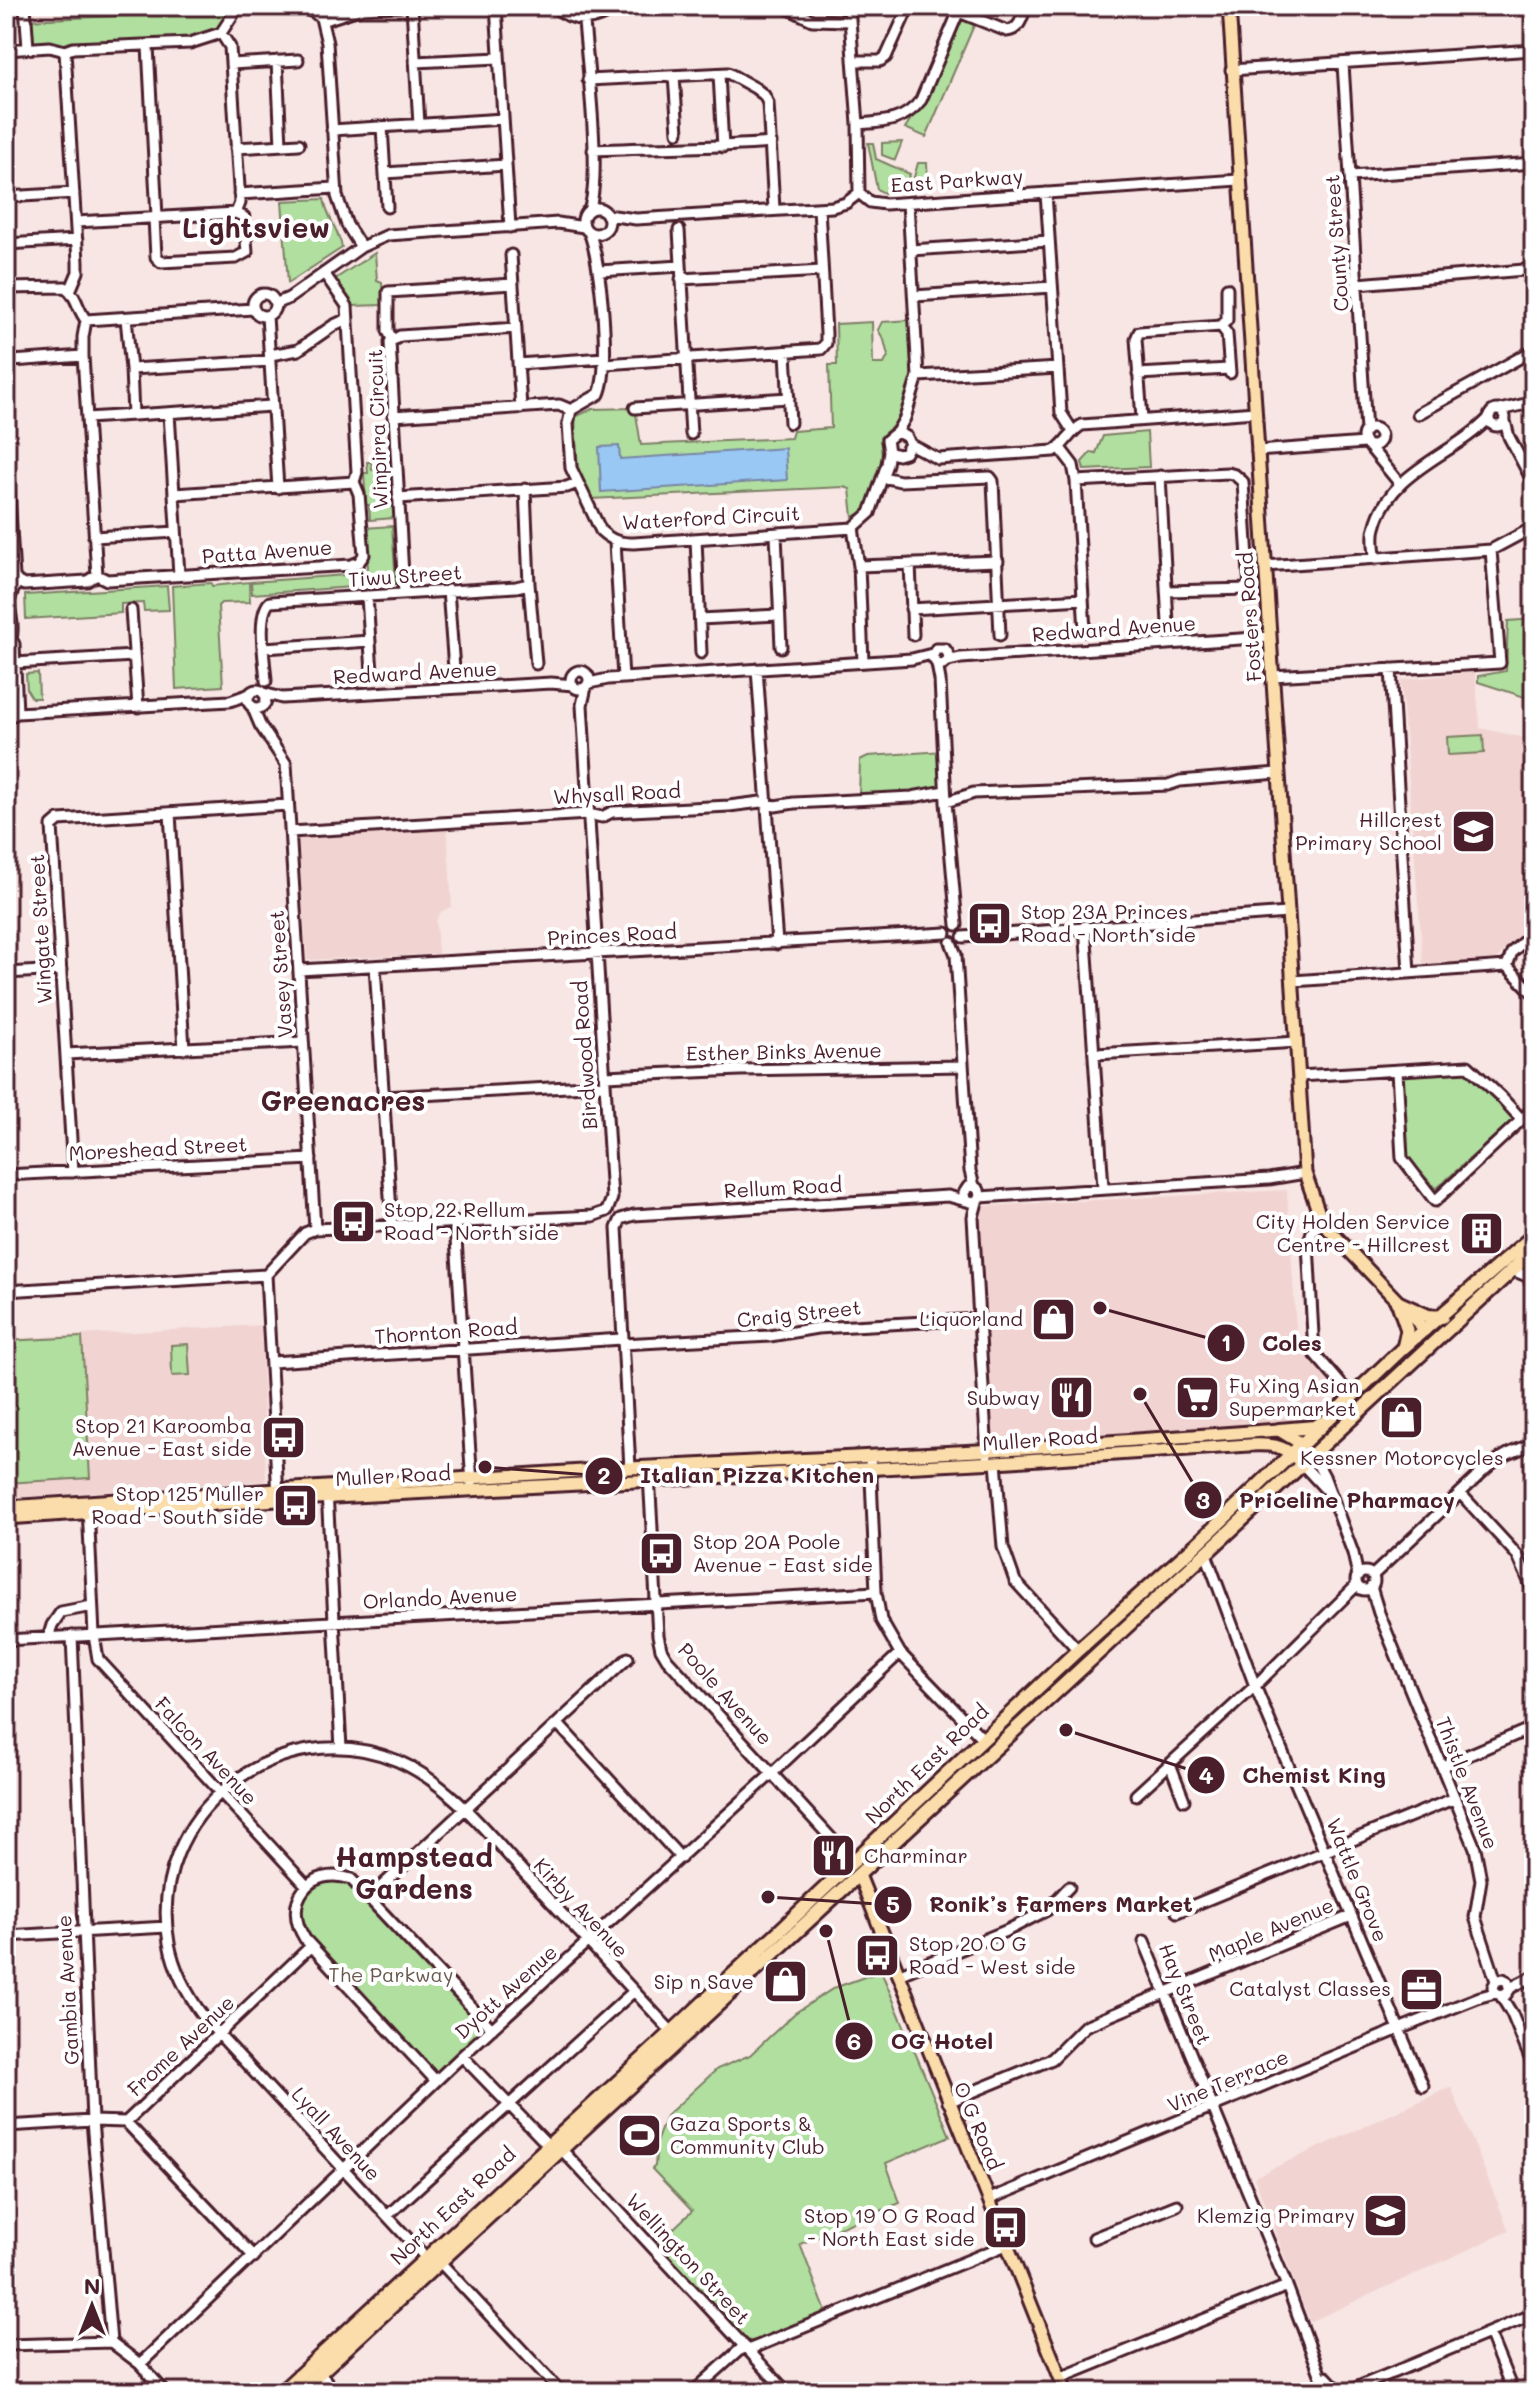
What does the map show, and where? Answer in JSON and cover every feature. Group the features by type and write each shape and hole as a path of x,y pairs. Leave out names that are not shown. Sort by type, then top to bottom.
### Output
{"highway":[{"name":"North East Road","path":"856,1868 994,1751 1202,1549 1302,1444 1403,1348 1534,1235"},
{"path":"1515,1253 1533,1253"},
{"name":"North East Road","path":"433,2259 562,2150 1078,1650 1303,1465 1533,1253"},
{"path":"1397,1302 1428,1316 1442,1317"},
{"path":"1425,1330 1436,1342"},
{"path":"1279,1430 1315,1427 1328,1420"},
{"path":"1302,1444 1313,1456"},
{"path":"1078,1650 1089,1661"},
{"path":"983,1739 994,1751"},
{"name":"North East Road","path":"281,2392 315,2369 433,2259 548,2145 676,2037"},
{"path":"548,2145 562,2150"},
{"name":"North East Road","path":"299,2392 315,2369"}],"main road":[{"name":"Fosters Road","path":"1229,6 1306,1177 1322,1222 1425,1330"},
{"path":"1397,1302 1407,1330 1403,1348"},
{"path":"1279,1430 1302,1444"},
{"name":"Muller Road","path":"6,1507 88,1507 649,1473 990,1458 1171,1444 1279,1430"},
{"name":"Muller Road","path":"1171,1444 1273,1444 1292,1454"},
{"path":"1292,1454 1303,1465"},
{"name":"Muller Road","path":"472,1484 630,1468 649,1473"},
{"name":"Muller Road","path":"6,1518 88,1507"},
{"name":"O G Road","path":"856,1868 1066,2392"}],"street":[{"path":"25,6 28,48"},
{"path":"299,6 325,13 400,6"},
{"path":"351,6 362,8"},
{"path":"412,6 419,125"},
{"path":"496,6 510,227"},
{"path":"553,6 568,16 584,21 606,15 618,6"},
{"path":"783,6 812,20 850,21"},
{"path":"558,223 587,230 604,230 636,219 819,208 846,203 859,193 858,124 849,6"},
{"path":"853,61 880,61 886,57 909,6"},
{"path":"858,124 893,121 921,100 960,9 1007,31 1018,27 1026,6"},
{"path":"6,50 50,47 65,51 73,48 190,43 221,33 237,7"},
{"path":"325,13 335,188 347,225 361,247"},
{"path":"584,21 593,150 593,186 587,212 587,230 598,267"},
{"path":"148,46 156,257 161,262 236,258 247,252 240,215 230,47 221,33"},
{"path":"1231,70 1534,50"},
{"path":"65,51 78,272 70,291"},
{"path":"415,62 499,58"},
{"path":"231,64 298,60"},
{"path":"277,61 281,145"},
{"name":"County Street","path":"1343,64 1366,419 1375,456 1400,484"},
{"path":"588,80 728,73 764,95 768,103 774,209"},
{"path":"719,74 723,147"},
{"path":"674,76 678,132"},
{"path":"332,130 503,119"},
{"path":"382,127 387,207"},
{"path":"593,150 771,143"},
{"path":"236,148 299,144"},
{"path":"1351,176 1534,163"},
{"path":"385,173 506,165"},
{"name":"East Parkway","path":"859,193 870,202 908,203 1239,180"},
{"path":"393,416 559,405 571,410 599,394 603,385 604,361 598,267 604,212 593,186"},
{"path":"239,194 335,188"},
{"path":"6,197 74,193"},
{"path":"1046,193 1061,413 1072,430"},
{"path":"863,662 859,566 853,528 870,513 887,464 902,448 905,418 918,376 908,203"},
{"path":"518,364 685,360 814,351 824,347 826,333 819,208"},
{"path":"275,304 289,298 361,247 388,235 558,223 587,212 604,212 636,219"},
{"path":"76,222 240,215"},
{"path":"679,230 691,434"},
{"path":"6,244 77,240"},
{"path":"911,250 1049,241"},
{"path":"511,255 521,408"},
{"path":"598,267 681,266"},
{"path":"1358,284 1524,270 1534,274"},
{"path":"681,279 822,271"},
{"path":"174,494 354,482 357,472 347,306 324,273"},
{"path":"392,339 388,331 386,295 390,291 513,284"},
{"path":"6,288 56,285 70,291 86,320 83,356 97,575"},
{"path":"914,296 1052,287"},
{"path":"1142,419 1136,339 1139,332 1221,326 1227,320 1227,288"},
{"path":"261,294 270,296 275,304 274,311 267,316 259,316 253,309 254,300 261,294"},
{"path":"86,320 253,309"},
{"path":"267,316 278,488"},
{"path":"126,318 133,415"},
{"path":"131,369 270,358 298,350 347,319"},
{"path":"1138,374 1230,371 1227,334 1221,326"},
{"name":"Winpirra Circuit","path":"404,593 389,348 392,339 516,328"},
{"path":"1418,414 1534,350"},
{"path":"786,353 790,423"},
{"path":"6,364 83,356"},
{"path":"918,376 1058,368"},
{"path":"635,408 789,398"},
{"path":"1375,559 1374,529 1385,504 1400,484 1424,464 1517,407 1534,402"},
{"path":"87,418 272,406"},
{"name":"Waterford Circuit","path":"571,410 568,424 571,468 601,531 615,542 853,528"},
{"path":"905,418 897,432 887,440 938,459 1054,451 1060,448 1072,430 1098,422 1255,412"},
{"path":"169,413 179,575"},
{"path":"1498,420 1534,484"},
{"path":"897,432 902,448"},
{"path":"1257,451 1369,438"},
{"path":"6,444 9,555 15,586 8,608 14,626 8,638 14,644 17,713"},
{"path":"1060,448 1073,465 1076,481 1085,631"},
{"path":"1076,481 1228,473 1243,482 1250,589 1166,591"},
{"path":"1160,476 1168,623"},
{"path":"883,477 900,481 990,477 994,486 1000,635"},
{"name":"Patta Avenue","path":"15,586 87,581 97,575 107,580 351,565 359,562 364,555 359,494 354,482"},
{"path":"398,498 567,487 577,483"},
{"path":"525,489 536,664"},
{"path":"1265,566 1491,550 1534,527"},
{"path":"94,537 176,532"},
{"path":"776,534 781,647"},
{"path":"696,539 701,653"},
{"path":"615,542 623,678"},
{"path":"1272,676 1500,663 1491,550"},
{"path":"859,566 998,561"},
{"path":"910,564 913,635"},
{"name":"Tiwu Street","path":"266,681 262,619 266,604 529,584"},
{"path":"448,590 454,669"},
{"path":"367,596 372,673"},
{"path":"911,609 1083,599"},
{"path":"131,610 138,707"},
{"path":"700,619 779,615"},
{"name":"Redward Avenue","path":"588,682 1270,637"},
{"path":"264,648 370,641"},
{"path":"15,663 134,656"},
{"path":"940,660 945,791 990,1458 1003,1547 1015,1581 1078,1650"},
{"path":"757,669 777,944"},
{"path":"1391,669 1409,973"},
{"path":"573,683 580,671 588,682"},
{"path":"573,683 588,682"},
{"name":"Birdwood Road","path":"455,1224 593,1216 607,1211 612,1198 582,705 588,682"},
{"name":"Redward Avenue","path":"257,701 573,683"},
{"name":"Birdwood Road","path":"573,683 582,705"},
{"path":"6,719 17,713 257,701"},
{"name":"Vasey Street","path":"257,701 260,725 286,764 315,1229"},
{"path":"946,802 974,793 1168,785 1180,781 1278,773"},
{"name":"Whysall Road","path":"290,832 588,814 602,817 612,812 761,802 775,806 912,797 945,791"},
{"name":"Wingate Street","path":"73,1172 52,826 59,820 288,805"},
{"path":"170,813 184,1049"},
{"name":"Princes Road","path":"299,970 984,933 1287,913"},
{"path":"1085,926 1103,1187"},
{"path":"1507,966 1512,952 1534,932"},
{"path":"375,966 392,1227"},
{"path":"1293,981 1507,966"},
{"path":"1507,966 1534,994"},
{"path":"6,973 61,970"},
{"path":"66,1054 303,1042"},
{"path":"1096,1054 1297,1042"},
{"name":"Esther Binks Avenue","path":"383,1097 740,1070 963,1066"},
{"path":"1299,1076 1468,1066 1522,1120"},
{"path":"1397,1071 1402,1158 1435,1201 1534,1108"},
{"name":"Moreshead Street","path":"6,1175 311,1159"},
{"name":"Rellum Road","path":"622,1342 617,1228 621,1219 634,1215 1306,1177"},
{"path":"1322,1222 1312,1232 1308,1244 1314,1353 1352,1397"},
{"path":"6,1291 266,1275 305,1233 315,1229 455,1224 472,1484"},
{"path":"1512,1270 1527,1276 1534,1289"},
{"path":"266,1275 278,1495"},
{"name":"Craig Street","path":"622,1342 770,1336 817,1328 979,1319"},
{"path":"622,1342 630,1468"},
{"name":"Thornton Road","path":"272,1362 463,1348 622,1342"},
{"path":"1136,1795 1499,1458 1534,1443"},
{"name":"Thistle Avenue","path":"1313,1456 1324,1476 1475,1848 1480,1871 1475,1917 1481,1942 1534,2068"},
{"path":"870,1462 876,1592 881,1620 900,1653 983,1739"},
{"name":"Thistle Avenue","path":"1303,1465 1329,1494"},
{"name":"Poole Avenue","path":"649,1473 661,1649 856,1868"},
{"path":"327,1492 341,1748"},
{"path":"1460,1493 1518,1556 1534,1593"},
{"name":"Falcon Avenue","path":"88,1507 95,1654 306,1885"},
{"name":"Wattle Grove","path":"1202,1549 1255,1686 1423,2086"},
{"name":"Orlando Avenue","path":"6,1640 876,1592"},
{"path":"48,1638 61,1612 92,1606"},
{"name":"Gambia Avenue","path":"72,1636 92,2121 111,2342"},
{"name":"Dyott Avenue","path":"140,2364 462,2056 681,1858 900,1653"},
{"path":"370,1897 628,1658"},
{"path":"558,1724 681,1858"},
{"path":"1443,1766 1534,1727"},
{"name":"Kirby Avenue","path":"221,1793 235,1780 280,1756 316,1749 341,1748 397,1760 423,1775 464,1809 676,2037"},
{"path":"1170,1764 1184,1800"},
{"name":"Lyall Avenue","path":"221,1793 197,1818 177,1855 167,1898 167,1927 173,1961 185,1988 205,2019 343,2169 561,2392"},
{"path":"1177,1912 1455,1798"},
{"path":"436,2081 311,1946 296,1921 297,1903 306,1885 325,1876 351,1879 492,2029"},
{"path":"898,1975 1008,1930 1047,1910 1069,1887"},
{"name":"Maple Avenue","path":"948,2102 1052,2059 1085,2026 1351,1916"},
{"path":"6,1936 167,1927"},
{"name":"Hay Street","path":"1144,1941 1321,2372 1337,2390"},
{"name":"Frome Avenue","path":"6,2126 126,2122 221,2035 311,1946"},
{"name":"Vine Terrace","path":"990,2199 1531,1977"},
{"path":"387,2216 634,1991"},
{"path":"462,2056 548,2145"},
{"path":"126,2122 254,2257"},
{"name":"Wellington Street","path":"562,2150 787,2392"},
{"path":"1094,2238 1177,2205"},
{"path":"693,2392 746,2348 1006,2245"},
{"path":"1060,2378 1287,2286"},
{"path":"1337,2390 1534,2314"},
{"path":"1489,2333 1513,2392"},
{"path":"6,2345 111,2342 140,2364 165,2392"},
{"path":"315,2369 336,2392"}],"shaded area":[{"name":"Hillcrest Primary School","path":"1475,672 1480,728 1534,740 1534,922 1497,959 1423,964 1401,680"},
{"path":"447,829 452,906 441,912 436,920 438,954 307,960 298,837"},
{"path":"1287,1190 1297,1342 1336,1392 1314,1420 992,1443 979,1215 984,1206"},
{"path":"261,1325 266,1481 6,1498 6,1339"},
{"name":"Klemzig Primary","path":"1451,2087 1509,2231 1310,2322 1254,2177"}],"green space":[{"path":"140,6 225,6 229,12 217,28 188,38 28,47 26,20 138,15"},
{"path":"963,19 975,23 926,137 905,128 930,93 957,22"},
{"path":"902,142 895,160 882,155 882,143"},
{"path":"868,143 873,143 876,159 910,174 903,190 884,193 877,189"},
{"path":"918,163 927,163 928,186 910,190 908,187 912,184"},
{"path":"324,199 342,248 288,283 282,201"},
{"path":"375,253 377,280 382,282 383,305 352,306 335,279"},
{"path":"12,296 15,348 6,349 6,297"},
{"path":"910,320 912,360 907,403 902,415 880,438 883,465 864,512 853,517 850,489 844,487 590,499 578,473 575,417 592,409 635,408 641,445 791,438 793,431 831,428 829,365 837,365 836,324 872,322 873,364 884,364 888,356 878,330 882,322"},
{"path":"1147,432 1149,467 1084,470 1082,462 1091,452 1096,453 1103,436"},
{"path":"386,460 391,460 393,492 383,493 383,503 393,503 394,518 370,520 364,473 368,473 367,462 371,462 372,470 385,469"},
{"path":"392,526 396,584 252,594 251,582 359,574 368,568 365,528"},
{"path":"249,582 250,602 221,603 218,606 223,686 176,689 172,586"},
{"path":"167,586 169,610 144,611 143,603 121,604 121,613 26,619 25,595"},
{"path":"1534,619 1534,700 1478,682 1478,676 1506,671 1508,621"},
{"path":"38,673 39,698 32,698 27,690 26,674"},
{"path":"1483,735 1484,753 1448,755 1447,737"},
{"path":"944,751 945,791 859,799 860,760 868,756"},
{"path":"1468,1070 1515,1118 1436,1189 1406,1156 1401,1075"},
{"path":"82,1337 90,1478 6,1483 6,1341"},
{"path":"188,1344 190,1375 172,1376 171,1345"},
{"name":"The Parkway","path":"331,1875 358,1884 492,2029 436,2080 302,1935 295,1917 306,1885"},
{"path":"881,1971 950,2136 886,2163 900,2203 800,2244 826,2312 750,2341 740,2335 656,2245 692,2211 652,2169 655,2166 657,2140 666,2116 717,2069 750,2055 795,2013 834,1988"}],"water":[{"path":"619,446 620,459 785,448 787,480 601,492 599,447"}],"place":[{"name":"Hillcrest Primary School","path":"1473,831"},
{"name":"Stop 23A Princes Road - North side","path":"990,923"},
{"name":"Stop 22 Rellum Road - North side","path":"353,1222"},
{"name":"City Holden Service Centre - Hillcrest","path":"1481,1234"},
{"name":"Coles","path":"1100,1308"},
{"name":"Liquorland","path":"1054,1319"},
{"name":"Priceline Pharmacy","path":"1140,1394"},
{"name":"Subway","path":"1071,1398"},
{"name":"Fu Xing Asian Supermarket","path":"1198,1398"},
{"name":"Kessner Motorcycles","path":"1402,1418"},
{"name":"Stop 21 Karoomba Avenue - East side","path":"283,1437"},
{"name":"Italian Pizza Kitchen","path":"485,1467"},
{"name":"Stop 125 Muller Road - South side","path":"295,1505"},
{"name":"Stop 20A Poole Avenue - East side","path":"662,1554"},
{"name":"Chemist King","path":"1066,1730"},
{"name":"Charminar","path":"833,1856"},
{"name":"Ronik’s Farmers Market","path":"768,1897"},
{"name":"OG Hotel","path":"826,1931"},
{"name":"Stop 20 O G Road - West side","path":"878,1956"},
{"name":"Sip n Save","path":"785,1982"},
{"name":"Catalyst Classes","path":"1422,1989"},
{"name":"Gaza Sports & Community Club","path":"639,2136"},
{"name":"Klemzig Primary","path":"1386,2216"},
{"name":"Stop 19 O G Road - North East side","path":"1006,2227"}],"district":[{"name":"Lightsview","path":"256,228"},
{"name":"Greenacres","path":"343,1101"},
{"name":"Hampstead Gardens","path":"414,1873"}]}
